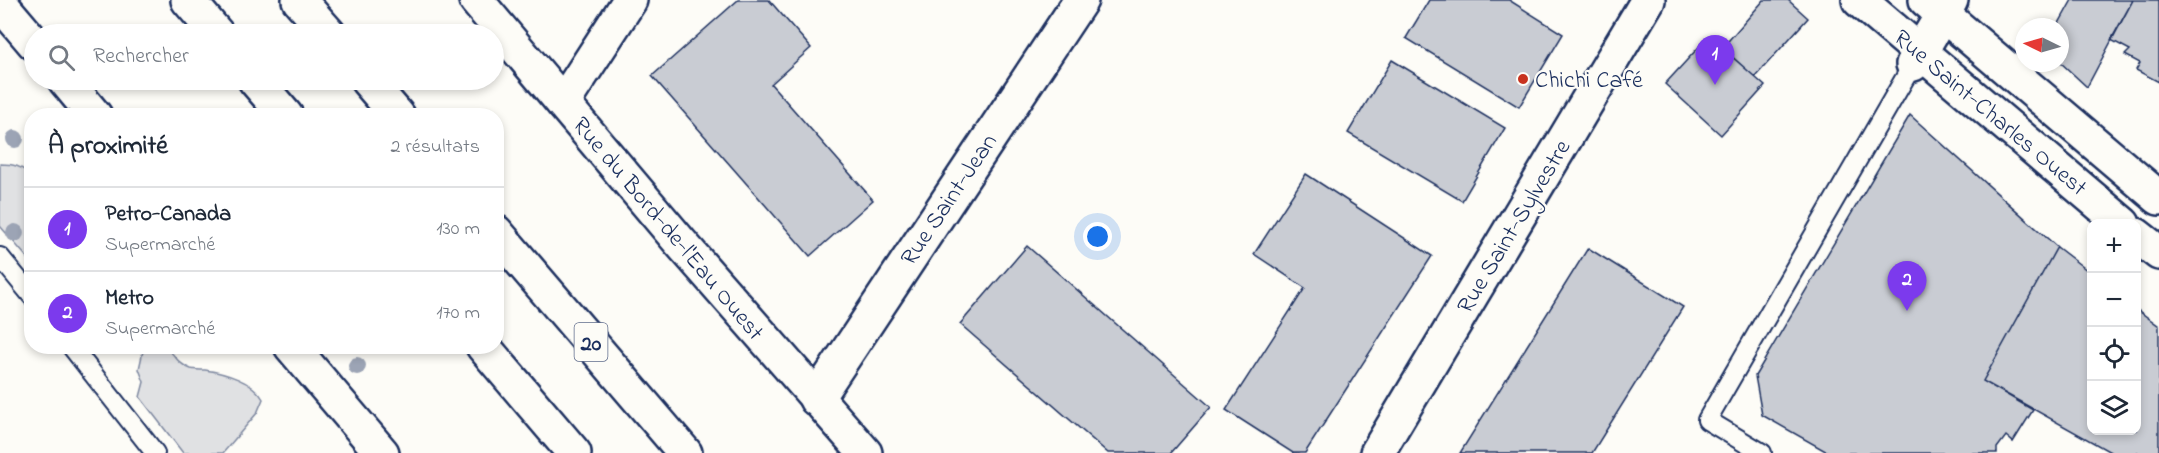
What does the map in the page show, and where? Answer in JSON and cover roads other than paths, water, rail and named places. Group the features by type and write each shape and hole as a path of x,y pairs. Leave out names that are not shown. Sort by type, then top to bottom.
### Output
{"main road":[{"path":"188,0 208,24"},
{"path":"299,0 320,24"},
{"name":"Rue du Bord-de-l'Eau Ouest","path":"476,0 496,24"},
{"path":"563,103 630,0"},
{"name":"Rue Saint-Jean","path":"816,399 1081,0"},
{"name":"Rue Saint-Sylvestre","path":"1377,453 1648,0"},
{"name":"Rue Saint-Charles Ouest","path":"1859,0 1917,59 2117,219"},
{"path":"0,3 24,32"},
{"path":"1917,59 1940,4"},
{"name":"Rue Saint-Charles Ouest","path":"1940,4 2159,198"},
{"name":"Rue du Bord-de-l'Eau Ouest","path":"504,33 680,242 865,453"},
{"path":"73,90 88,108"},
{"path":"264,90 279,108"},
{"path":"376,90 391,108"},
{"path":"2141,239 2159,254"},
{"name":"20","path":"504,241 685,453"},
{"path":"298,354 382,453"},
{"path":"490,354 574,453"}],"lane":[{"path":"1762,453 1707,420 1917,59"},
{"path":"0,257 24,287"},
{"path":"77,354 155,453"}],"place":[{"name":"Chichi Café","path":"1523,79"},
{"name":"Petro-Canada","path":"1715,85"},
{"name":"Metro","path":"1907,311"}]}
